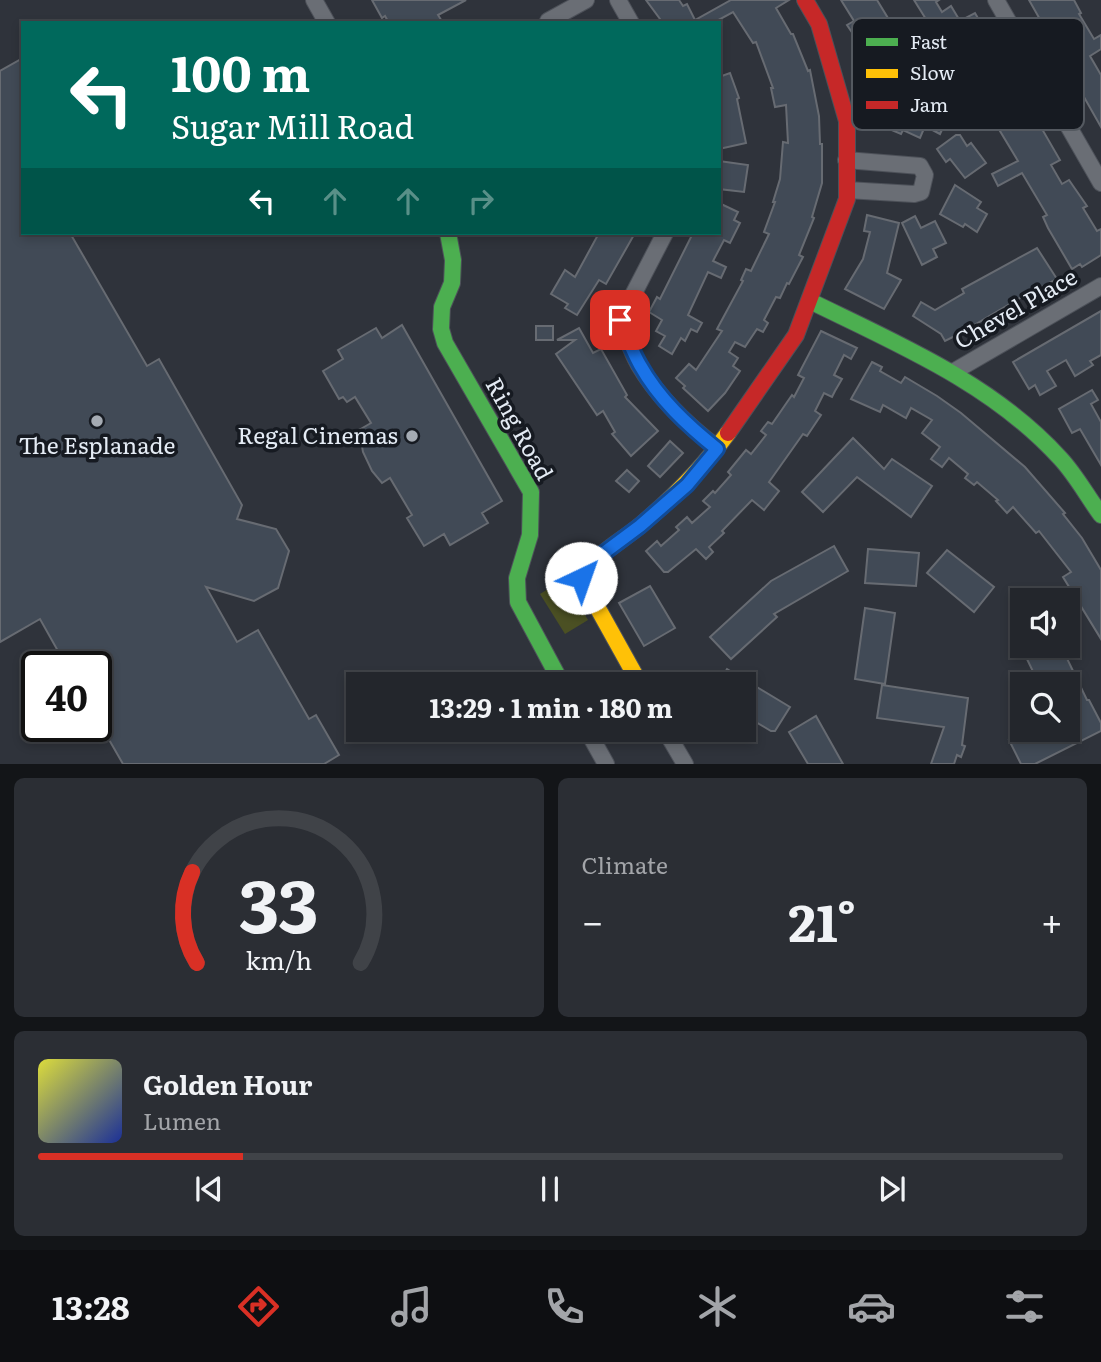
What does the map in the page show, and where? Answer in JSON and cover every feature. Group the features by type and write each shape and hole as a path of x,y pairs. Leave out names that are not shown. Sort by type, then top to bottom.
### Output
{"street":[{"path":"314,0 326,21"},
{"path":"548,21 586,0"},
{"path":"618,0 630,21"},
{"path":"633,672 581,578 589,564 640,526 687,485 717,449 796,335 847,199 847,121 819,24 806,0"},
{"path":"996,0 1006,18"},
{"path":"1071,130 1101,183"},
{"path":"846,160 920,166 925,175 920,192 914,194 847,190"},
{"name":"Ring Road","path":"449,235 452,247 452,283 442,307 441,329 454,360 531,492 530,535 517,578 517,595 520,608 555,672"},
{"path":"664,235 620,320 650,382 684,423 717,449"},
{"name":"Chevel Place","path":"953,372 1101,286"},
{"path":"810,301 953,372 1030,429 1060,459 1101,515"},
{"path":"594,742 606,764"},
{"path":"672,742 685,764"}],"green space":[{"path":"564,579 588,620 565,634 540,594"}],"building":[{"path":"372,0 466,0 438,15 442,21 388,21 385,16 382,18"},
{"path":"646,0 679,0 683,6 687,4 695,20 731,0 789,0 776,8 793,34 808,71 810,70 819,116 822,183 812,217 814,218 799,255 803,257 780,298 776,297 764,320 768,323 763,332 757,329 745,347 735,342 729,352 738,358 733,366 740,371 708,411 676,378 689,364 696,370 722,331 717,329 743,281 741,280 746,269 751,271 769,234 764,232 780,179 783,142 788,143 786,105 775,107 773,88 756,42 753,43 733,12 717,21 662,21"},
{"path":"841,0 877,0 888,18 852,18"},
{"path":"914,0 939,0 936,2 942,12 951,6 958,18 925,18"},
{"path":"1029,0 1074,0 1081,18 1039,18"},
{"path":"975,13 978,18 966,18"},
{"path":"1084,22 1094,39 1101,35 1101,49 1090,56 1101,75 1101,127 1084,97"},
{"name":"The Esplanade","path":"21,59 21,235 71,235 147,366 159,359 242,505 237,519 276,529 289,551 278,588 254,601 206,587 237,642 258,630 309,719 316,715 339,755 324,764 123,764 110,742 112,651 58,651 40,619 0,642 0,71"},
{"path":"730,73 739,98 737,99 746,143 721,149 721,76"},
{"path":"903,130 923,130 920,138"},
{"path":"1043,130 1060,160 1051,165 1062,184 1069,180 1087,206 1083,208 1097,231 1101,229 1101,255 1082,267 1080,264 1072,269 1048,228 1043,217 1047,215 1022,173 998,186 992,174 1018,161 1000,131"},
{"path":"960,135 967,146 971,143 986,163 965,178 950,159 946,162 937,149"},
{"path":"721,161 748,165 744,192 721,189"},
{"path":"955,185 981,202 977,208 987,214 977,232 940,214"},
{"path":"721,204 738,212 734,220 740,223 730,243 724,240 713,261 726,267 721,278 708,272 688,315 702,323 697,332 691,329 685,341 681,338 672,354 659,346 665,336 656,331 662,320 649,312 657,297 660,299 692,235 721,235"},
{"path":"867,215 899,223 887,273 901,280 884,309 845,289 863,259 870,232 864,231"},
{"path":"915,216 921,228 935,221 946,243 933,249 937,257 922,265 902,223"},
{"path":"598,235 634,235 606,284 599,280 577,315 565,308 568,304 551,294 565,270 575,277"},
{"path":"1037,248 1057,279 959,334 945,341 941,334 913,316 921,302 935,310 964,293 962,289"},
{"path":"1101,311 1101,355 1090,361 1093,365 1075,376 1066,360 1047,371 1056,386 1040,395 1035,385 1029,389 1013,362"},
{"name":"Regal Cinemas","path":"402,325 502,501 482,513 488,523 450,545 444,534 424,546 407,518 412,515 390,478 382,483 372,471 363,452 359,430 371,423 355,397 347,402 343,397 339,399 323,371 343,359 338,350 376,328 382,338"},
{"path":"536,326 553,326 553,340 536,340"},
{"path":"579,328 593,353 601,349 627,395 625,397 658,431 631,456 612,434 615,432 603,411 597,415 556,354 575,340 557,340"},
{"path":"821,331 857,348 851,359 844,355 834,375 842,379 832,397 824,393 815,411 821,415 807,436 803,434 769,482 779,491 764,510 752,500 709,547 713,552 706,559 696,549 668,572 664,572 646,551 657,541 661,546 679,530 676,527 687,517 692,523 710,507 703,501 713,491 715,493 731,475 728,472 746,450 751,454 766,435 761,431 768,422 772,424 792,395 794,397 804,378 798,375"},
{"path":"872,362 882,367 880,371 901,383 905,377 937,396 1025,467 1065,513 1063,514 1082,538 1101,570 1101,639 1080,605 1080,588 1070,588 1063,577 1071,572 1039,531 1036,533 1013,507 1007,513 996,501 998,500 977,482 974,485 965,478 968,474 949,458 942,467 931,459 940,447 922,433 932,420 911,408 906,418 883,405 880,412 851,399"},
{"path":"1092,390 1098,400 1091,404 1101,422 1101,465 1080,429 1072,433 1059,409"},
{"path":"853,438 884,469 892,459 932,486 911,517 857,477 823,512 802,492"},
{"path":"670,441 683,453 660,477 648,466"},
{"path":"627,470 639,481 629,492 616,481"},
{"path":"834,546 848,571 774,614 777,617 731,659 710,637 771,581"},
{"path":"868,549 919,553 916,586 865,583"},
{"path":"947,550 994,587 974,612 927,573"},
{"path":"650,586 675,628 644,646 619,603"},
{"path":"865,608 895,613 885,684 855,679"},
{"path":"1026,658 1067,658 1074,672 1033,672"},
{"path":"882,685 968,698 962,745 965,746 961,757 957,755 954,764 931,764 944,727 877,718"},
{"path":"1080,685 1101,723 1101,731 1080,742"},
{"path":"756,686 790,707 775,731 756,722"},
{"path":"816,716 843,764 808,764 789,732"},
{"path":"1010,742 1079,742 1035,764 1021,764"}],"traffic: fast":[{"path":"448,235 453,260 452,283 442,307 441,329 445,343 531,492 530,535 517,578 518,602 556,672"},
{"path":"810,301 943,368 1005,408 1060,458 1101,515"}],"traffic: slow":[{"path":"633,672 581,578 601,555 642,524 677,492 728,433"}],"traffic: jam":[{"path":"728,433 796,335 847,199 847,121 819,24 805,0"}],"place":[{"name":"The Esplanade","path":"97,421"},
{"name":"Regal Cinemas","path":"412,436"}],"route":[{"path":"581,578 589,564 640,526 687,485 717,449 684,423 650,382 620,320"}]}
